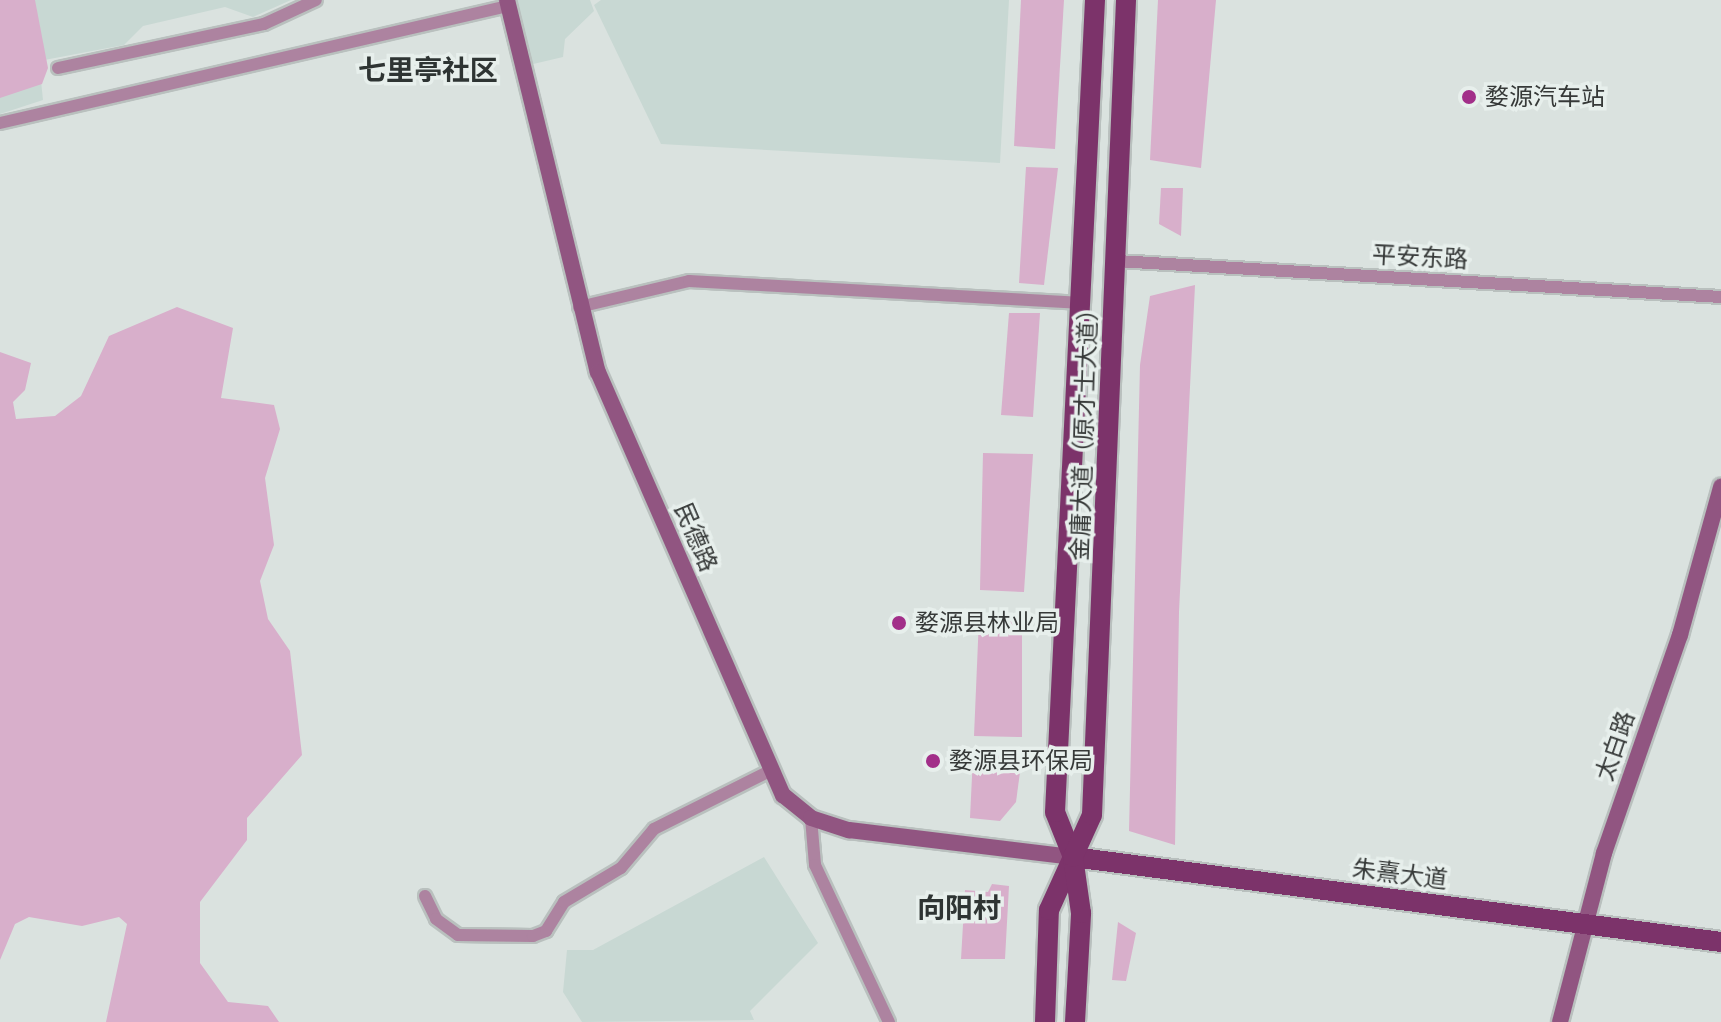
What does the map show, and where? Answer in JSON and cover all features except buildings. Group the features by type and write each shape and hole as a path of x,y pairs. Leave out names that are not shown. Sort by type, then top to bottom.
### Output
{"main road":[{"name":"金庸大道（原才士大道）","path":"1075,1022 1081,913 1073,857 1055,812 1095,0"},
{"name":"金庸大道（原才士大道）","path":"1045,1022 1049,910 1092,815 1126,0"},
{"name":"朱熹大道","path":"1073,857 1721,942"}],"street":[{"path":"58,68 264,24 316,0"},
{"path":"0,123 507,3"},
{"name":"民德路","path":"507,3 579,307 598,372 768,772 811,818 849,830 1073,857"},
{"name":"平安东路","path":"1117,261 1721,297"},
{"path":"579,307 689,281 1082,303"},
{"name":"太白路","path":"1560,1022 1586,923 1721,487"},
{"path":"425,896 436,919 458,935 533,936 546,931 564,902 621,868 654,829 768,772"},
{"path":"811,818 815,865 889,1022"}],"shaded area":[{"path":"0,0 291,0 253,17 225,7 143,26 124,45 39,61 43,100 0,114"},
{"path":"0,0 35,0 48,68 42,84 0,98"},
{"path":"517,0 590,0 594,11 565,39 563,57 529,65"},
{"path":"601,0 1009,0 1000,163 661,144 594,5"},
{"path":"1021,0 1064,0 1055,149 1014,146"},
{"path":"1158,0 1216,0 1201,168 1150,160"},
{"path":"1026,167 1058,168 1044,285 1019,283"},
{"path":"1161,188 1183,188 1181,236 1159,224"},
{"path":"1195,285 1179,612 1175,845 1129,831 1140,365 1150,296"},
{"path":"177,307 233,328 221,398 274,405 280,429 265,478 274,545 260,581 268,619 290,651 302,755 247,818 247,840 200,902 200,963 228,1002 268,1006 279,1022 106,1022 127,924 119,917 82,926 29,917 15,924 0,960 0,352 31,363 25,390 13,402 16,419 55,416 81,396 109,336"},
{"path":"1009,313 1040,313 1033,417 1001,415"},
{"path":"983,453 1033,454 1024,592 980,590"},
{"path":"979,618 1022,620 1022,737 974,736"},
{"path":"973,756 1022,757 1016,802 1000,821 970,818"},
{"path":"764,857 818,943 750,1011 754,1020 582,1022 563,992 567,950 593,950"},
{"path":"992,884 1009,886 1005,959 961,959 965,890 988,892"},
{"path":"1118,922 1136,933 1126,981 1112,980"}],"place":[{"name":"婺源汽车站","path":"1469,97"},
{"name":"婺源县林业局","path":"899,623"},
{"name":"婺源县环保局","path":"933,761"}],"district":[{"name":"七里亭社区","path":"428,71"},
{"name":"向阳村","path":"959,909"}]}
